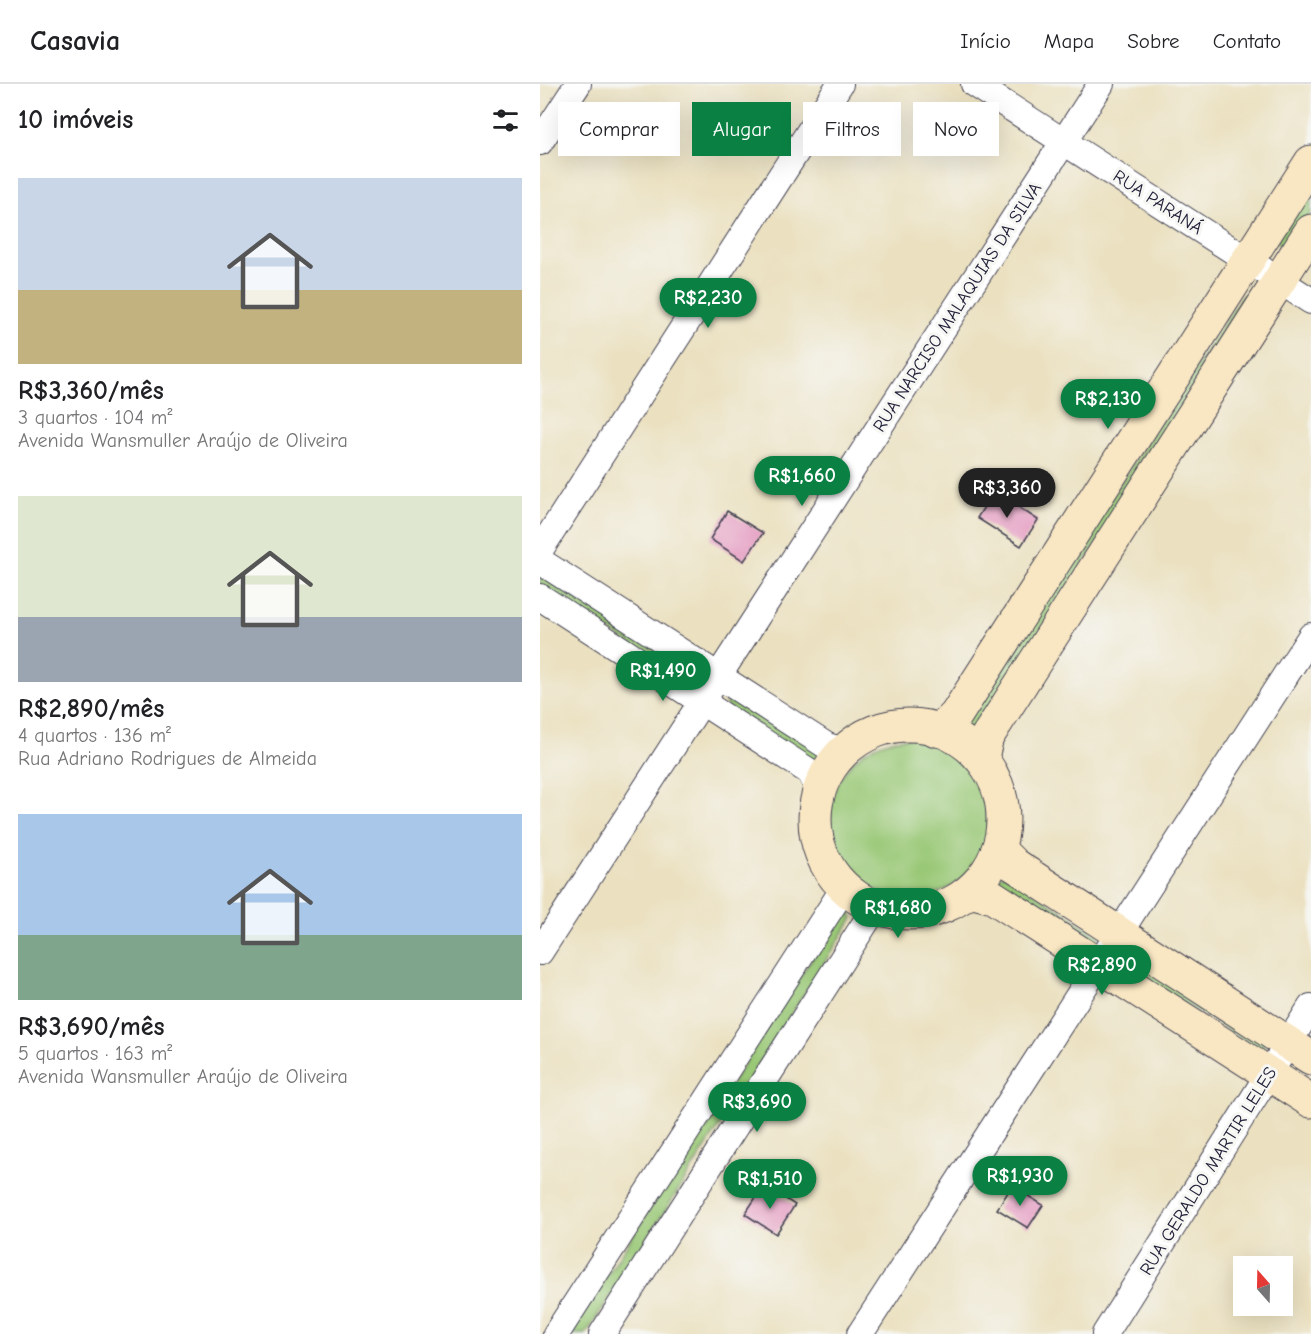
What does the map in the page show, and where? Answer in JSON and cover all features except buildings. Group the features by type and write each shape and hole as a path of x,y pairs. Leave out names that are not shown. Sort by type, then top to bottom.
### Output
{"street":[{"path":"540,142 578,84"},
{"path":"540,550 840,84"},
{"name":"RUA PARANÁ","path":"974,84 1311,301"},
{"name":"RUA NARCISO MALAQUIAS DA SILVA","path":"540,952 1101,84"},
{"path":"936,730 956,715 1311,162"},
{"path":"982,757 987,737 1311,231"},
{"path":"540,561 827,746 845,751"},
{"path":"540,597 810,772 819,791"},
{"path":"860,1334 1311,636"},
{"path":"918,725 936,730 947,732 982,757 992,772 1002,798 1004,825 998,849 989,871 970,891 954,902 929,912 902,913 875,908 844,888 828,868 818,843 814,817 819,791 826,774 845,751 860,739 888,727 918,725"},
{"path":"998,849 1014,865 1300,1050"},
{"path":"556,1334 844,888"},
{"path":"970,891 993,897 1311,1101"},
{"path":"602,1334 875,908"},
{"name":"RUA GERALDO MARTIR LELES","path":"1105,1334 1269,1074 1300,1050 1311,1007"}],"green space":[{"path":"1311,188 1311,213 1290,246 1281,249 1277,240"},
{"path":"1249,294 1252,301 975,733 966,736 963,726 1242,296"},
{"path":"545,575 695,669 695,678 686,680 540,586 540,577"},
{"path":"733,697 822,752 823,762 813,763 726,706 726,699"},
{"path":"910,738 941,744 966,762 984,787 990,818 984,849 966,874 941,892 910,898 879,892 854,874 836,849 830,818 836,787 854,762 879,744"},
{"path":"1006,874 1098,935 1098,944 1089,946 999,884 999,876"},
{"path":"849,910 853,918 586,1334 569,1334 842,912"},
{"path":"1132,956 1264,1043 1264,1052 1125,967 1125,959"}]}
